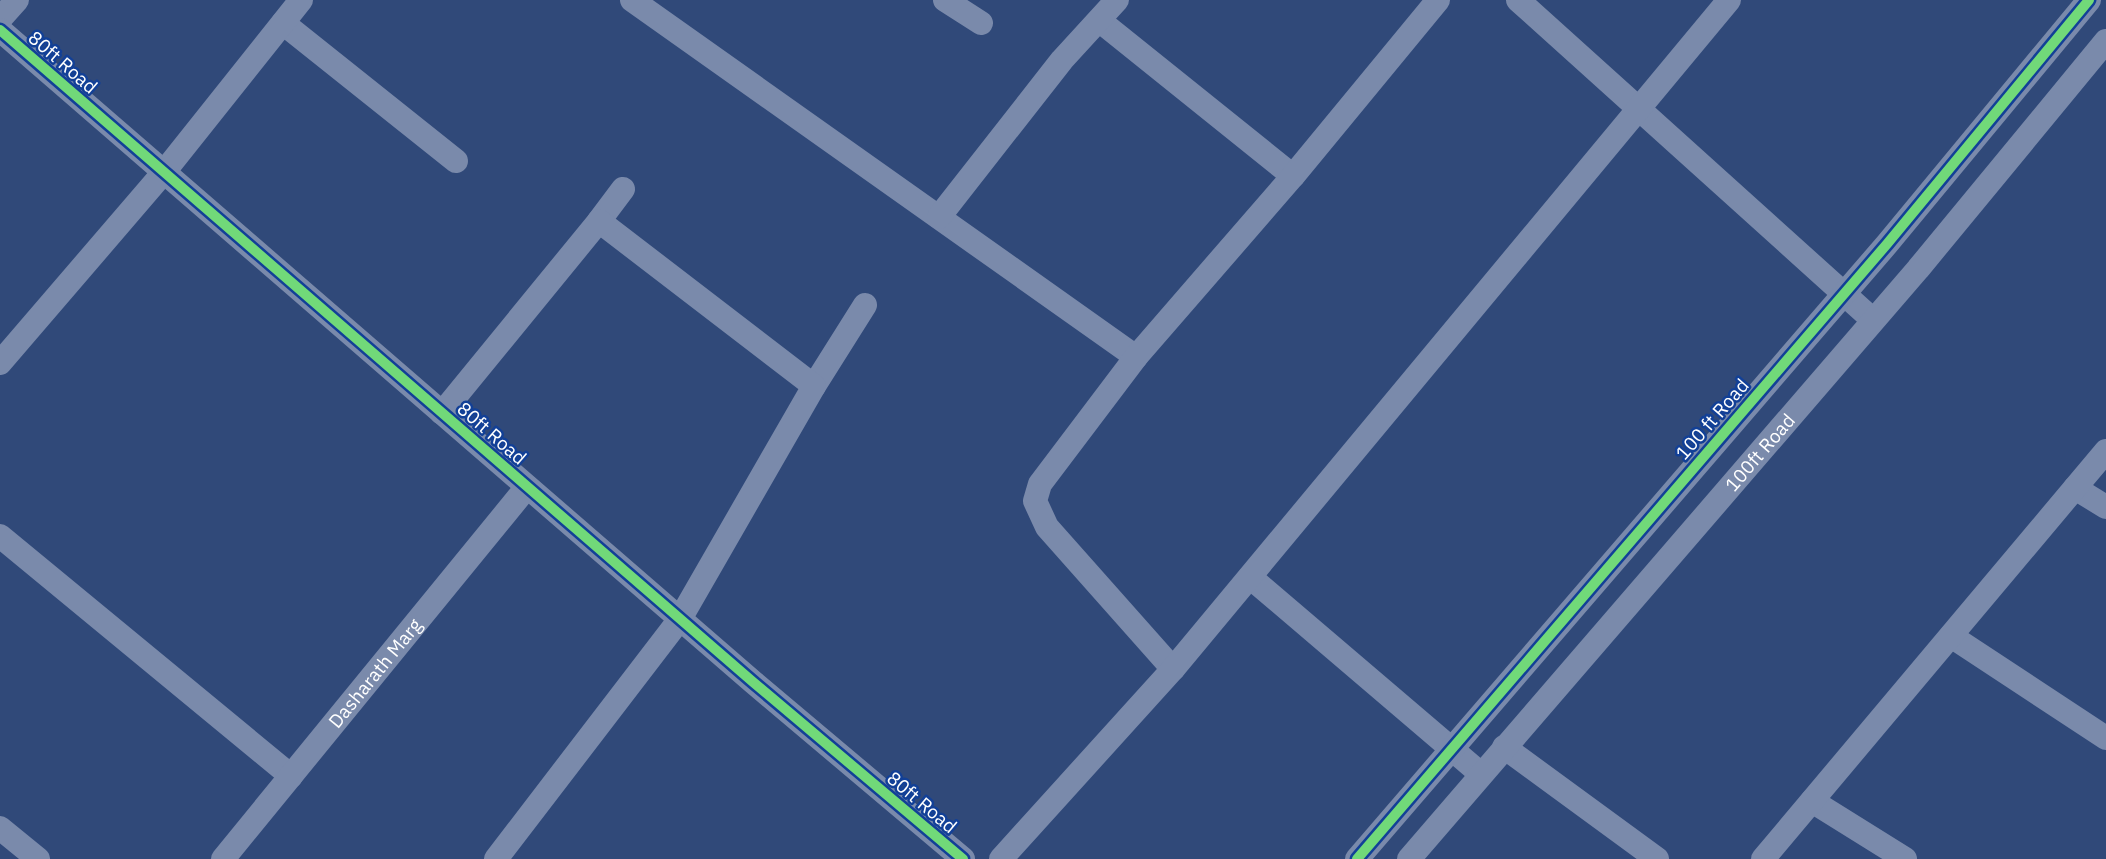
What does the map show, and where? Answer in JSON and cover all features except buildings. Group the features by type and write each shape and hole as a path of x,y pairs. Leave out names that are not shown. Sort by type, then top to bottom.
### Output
{"street":[{"path":"0,19 17,0"},
{"path":"0,363 164,172 301,0"},
{"path":"945,0 981,23"},
{"path":"939,217 1062,61 1117,0"},
{"path":"1173,669 1047,527 1035,501 1040,484 1136,357 1293,176 1438,0"},
{"path":"1518,0 1873,320"},
{"path":"1001,859 1173,669 1638,106 1729,0"},
{"name":"100 ft Road","path":"1357,859 1845,293 2089,0"},
{"path":"637,1 1136,357"},
{"path":"1100,21 1293,176"},
{"path":"283,23 456,161"},
{"name":"80ft Road","path":"0,30 680,619 963,859"},
{"name":"100ft Road","path":"1409,859 1873,320 2106,41"},
{"path":"442,413 624,189"},
{"path":"599,221 814,386"},
{"path":"496,859 680,619 814,386 864,305"},
{"path":"1763,859 2106,451"},
{"name":"Dasharath Marg","path":"223,859 527,487"},
{"path":"2075,488 2106,507"},
{"path":"0,536 290,776"},
{"path":"1250,577 1481,774"},
{"path":"1951,636 2106,738"},
{"path":"1504,747 1657,859"},
{"path":"1812,801 1905,859"},
{"path":"0,828 38,859"}],"cycle path":[{"path":"1357,859 1887,244 2089,0"},
{"path":"0,30 753,682 963,859"}]}
